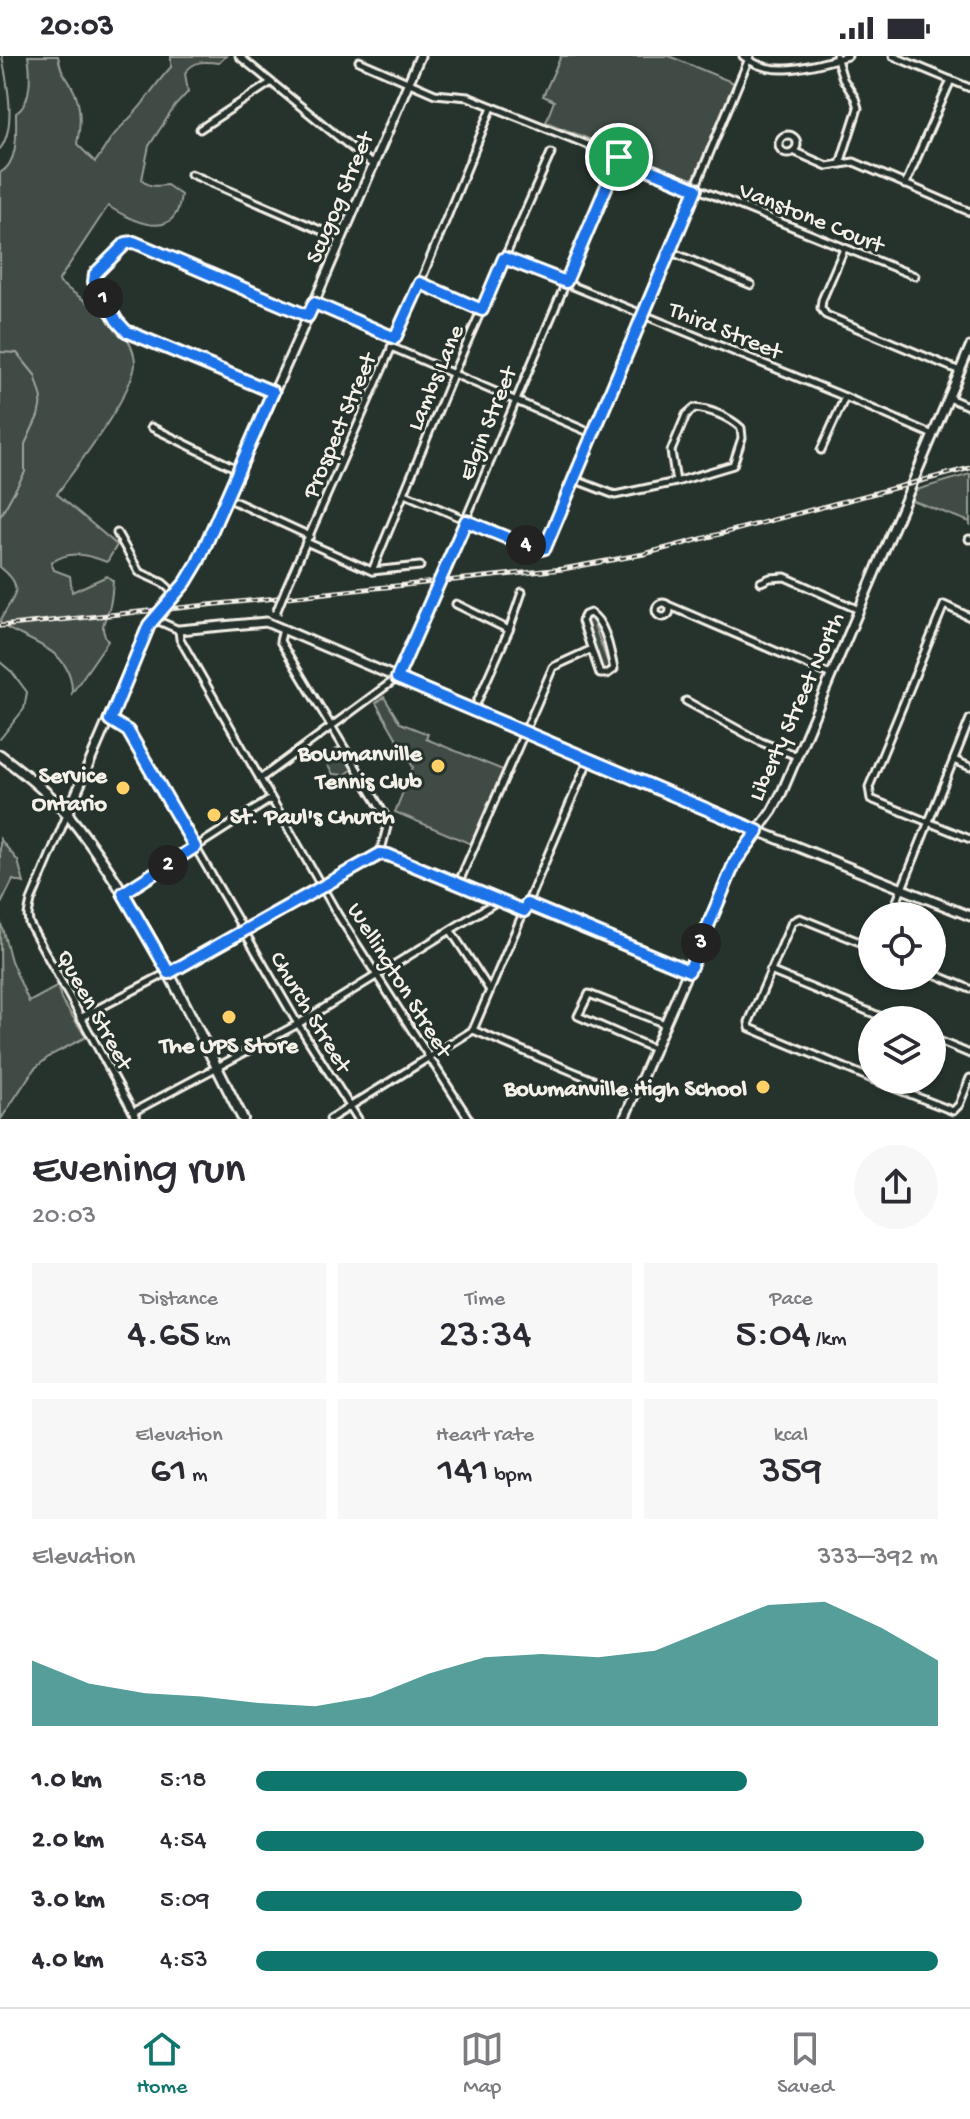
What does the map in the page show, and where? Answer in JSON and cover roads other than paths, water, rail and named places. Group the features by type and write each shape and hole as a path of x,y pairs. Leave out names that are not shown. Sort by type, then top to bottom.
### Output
{"main road":[{"path":"0,755 25,774 67,815 123,893 169,973 243,1119"}],"street":[{"path":"239,56 374,166"},
{"name":"Scugog Street","path":"28,915 31,901 149,625 198,562 420,56"},
{"path":"405,494 537,550 545,548 696,189 747,57 784,71 848,56"},
{"path":"893,56 970,88"},
{"path":"836,57 858,108 840,164"},
{"name":"Vanstone Court","path":"359,61 435,94 468,97 915,276"},
{"path":"905,185 951,80"},
{"path":"200,129 270,83"},
{"name":"Prospect Street","path":"271,624 420,283 492,107"},
{"path":"793,151 827,166 854,162 970,212"},
{"name":"Lambs Lane","path":"372,571 454,372 551,153"},
{"name":"Elgin Street","path":"260,779 397,678 619,157"},
{"path":"191,174 341,239"},
{"path":"273,392 126,331 94,282 95,274 126,243 134,242 308,316"},
{"path":"844,249 822,300 821,308 826,315 960,371"},
{"path":"669,251 751,285"},
{"name":"Third Street","path":"504,258 934,436"},
{"path":"420,283 482,310"},
{"path":"314,303 395,338"},
{"path":"391,347 591,433"},
{"name":"Liberty Street North","path":"624,1119 735,862 777,802 970,347"},
{"path":"821,450 845,397"},
{"path":"949,398 970,407"},
{"path":"573,479 615,495 676,482 733,465 742,438 741,428 704,409 694,408 686,415 671,451 676,482"},
{"path":"151,427 239,470"},
{"path":"227,498 310,536"},
{"path":"117,533 139,572 163,583 175,594"},
{"path":"306,542 372,571 420,566"},
{"path":"761,582 777,576 785,577 859,610"},
{"path":"473,711 509,630 522,592"},
{"path":"456,604 509,630"},
{"path":"970,617 944,605 869,787 871,799 970,839"},
{"path":"670,606 831,675"},
{"path":"590,613 597,617 614,669 600,674 590,650 582,621 590,613"},
{"path":"154,619 179,630 266,622 758,831 970,916"},
{"path":"283,629 280,641 386,817 388,823 380,854"},
{"name":"Wellington Street","path":"179,630 180,639 322,888 469,1119"},
{"path":"458,884 553,667 590,650"},
{"path":"686,701 761,742 797,756"},
{"path":"897,902 970,719"},
{"name":"Church Street","path":"110,720 128,731 244,933 358,1119"},
{"path":"330,1119 473,1030 589,758"},
{"path":"954,760 970,767"},
{"path":"123,893 271,799"},
{"path":"80,1018 244,933 380,854 524,911"},
{"path":"133,1112 298,1024 499,900"},
{"path":"527,904 689,971"},
{"name":"Queen Street","path":"28,915 32,931 137,1119"},
{"path":"858,941 800,918 792,922 749,1022 750,1028 858,1074"},
{"path":"451,931 490,990"},
{"path":"770,971 858,1007"},
{"path":"946,979 970,989"},
{"path":"655,1049 578,1016 583,1005 589,994 666,1025"},
{"path":"473,1030 634,1097"},
{"path":"946,1044 970,1054"},
{"path":"909,1094 953,1111 959,1105 970,1078"}],"waterway":[{"path":"0,149 9,116 2,56"},
{"path":"0,352 17,353 35,375 42,398 38,416 25,444 25,472 0,517"},
{"path":"0,662 27,692 24,709 0,739"}],"railway":[{"path":"0,626 563,569 644,554 970,468"}],"place":[{"name":"Bowmanville Tennis Club","path":"438,766"},
{"name":"Service Ontario","path":"123,788"},
{"name":"St. Paul's Church","path":"214,815"},
{"name":"The UPS Store","path":"229,1017"},
{"name":"Bowmanville High School","path":"763,1087"}]}
